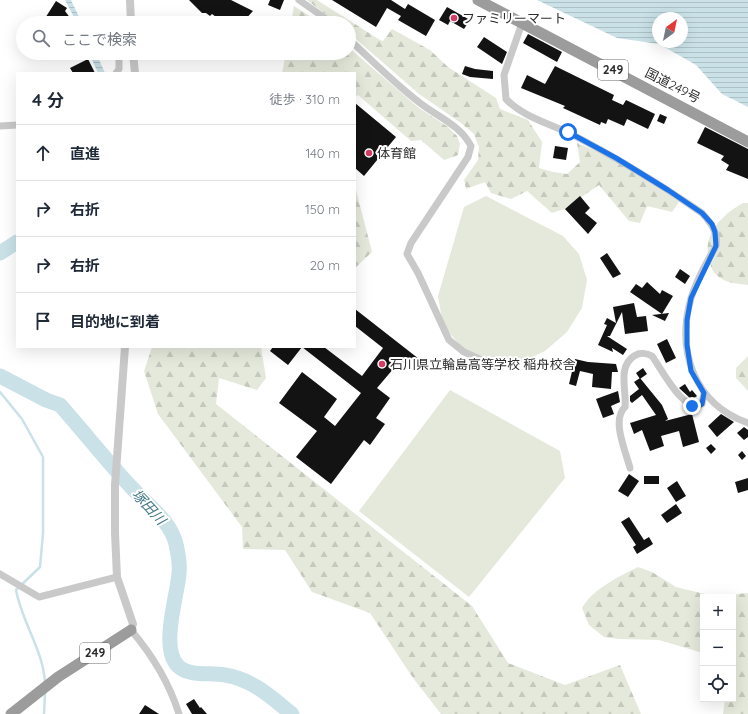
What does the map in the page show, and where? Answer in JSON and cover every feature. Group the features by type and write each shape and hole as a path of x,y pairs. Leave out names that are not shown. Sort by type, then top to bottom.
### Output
{"highway":[{"name":"国道249号","path":"478,0 748,142"},
{"name":"249","path":"11,714 58,677 131,630"}],"street":[{"path":"130,0 131,16"},
{"path":"299,0 322,16"},
{"path":"522,23 504,75 506,100 515,109 568,132 616,158 702,213 712,224 715,232 716,246 691,298 687,320 687,345 691,371 704,393 718,407 748,423"},
{"path":"356,45 420,103 458,128 466,136 471,146 468,157 411,243 407,254 421,279 449,340 464,352 500,368"},
{"path":"117,72 119,69 119,60"},
{"path":"134,60 135,72"},
{"path":"0,126 16,125"},
{"path":"125,348 115,485 117,577 133,624 131,630 145,646 165,678 180,714"},
{"path":"630,468 618,422 620,412 624,407 624,373 629,359 636,354 647,353 652,356 679,396 692,406 702,404 704,393"},
{"path":"0,574 38,597 117,577"}],"green space":[{"path":"307,0 317,0 342,16 328,16"},
{"path":"294,6 309,16 292,16"},
{"path":"356,25 383,41 392,29 430,50 448,67 496,98 500,109 528,120 542,142 539,168 567,174 580,162 577,143 610,157 679,202 672,212 647,206 640,223 629,221 599,185 564,209 552,213 527,191 511,199 491,193 485,182 466,189 464,180 478,160 479,147 474,134 461,123 419,94 356,39"},
{"path":"356,54 419,108 448,127 457,136 460,144 458,155 444,160 421,140 411,141 358,95 356,96 356,72 282,72 285,60 356,60"},
{"path":"356,190 372,252 356,267"},
{"path":"486,196 563,236 579,254 587,280 582,308 567,332 545,351 519,363 493,361 462,348 443,325 438,296 464,207"},
{"path":"743,203 748,203 748,285 729,282 717,275 711,267 708,250 711,233 716,226 728,213"},
{"path":"152,348 261,348 266,378 257,390 219,378 216,404 472,606 508,663 565,685 620,665 641,714 441,714 413,678 370,613 312,592 285,550 243,549 242,527 158,414 144,371"},
{"path":"748,356 748,391 736,378 736,368"},
{"path":"450,390 560,451 565,478 469,597 359,511"},
{"path":"638,567 652,572 676,587 705,594 700,594 700,652 659,640 604,637 589,625 582,608 599,589"},
{"path":"748,593 748,714 723,714 725,702 736,702 736,594"}],"water":[{"path":"65,0 71,0 79,16 73,16"},
{"path":"537,0 748,0 748,107 722,94 696,65 666,48 688,48 688,12 652,12 652,43 617,38"},
{"path":"92,60 99,60 105,72 98,72"}],"building":[{"path":"189,0 231,0 253,11 248,16 215,16 212,14 210,16 206,13 202,13"},
{"path":"270,0 284,0 280,10 268,5"},
{"path":"332,0 391,0 405,9 408,4 435,20 426,36 398,20 401,16 387,8 376,27"},
{"path":"56,1 67,8 65,11 69,16 46,16"},
{"path":"447,7 470,20 464,29 450,21 448,25 439,20"},
{"path":"528,34 562,52 557,62 523,43"},
{"path":"484,37 507,52 502,64 477,47"},
{"path":"88,60 94,72 72,72 70,68"},
{"path":"465,66 493,71 493,79 470,77 462,74"},
{"path":"555,66 614,95 612,100 623,105 626,100 655,114 648,129 627,119 624,126 608,119 606,124 601,122 600,125 563,108 565,106 521,88 527,75 545,84"},
{"name":"体育館","path":"356,104 396,137 364,176 356,169"},
{"path":"660,114 667,117 664,124 657,121"},
{"path":"705,127 748,149 748,179 726,170 729,165 721,160 724,156 697,143"},
{"path":"555,146 568,148 566,160 553,158"},
{"path":"580,196 590,208 585,213 597,223 588,234 565,209"},
{"path":"607,253 621,274 613,278 600,258"},
{"path":"680,269 690,276 685,284 675,277"},
{"path":"647,282 660,294 662,290 673,296 662,314 630,292 636,284 642,288"},
{"path":"634,303 637,317 646,316 648,331 625,334 622,312 610,336 607,336 627,349 623,355 612,348 613,352 598,345 607,325 604,324 607,318 616,323 613,307"},
{"path":"356,310 419,359 412,370 400,361 377,388 390,398 376,418 385,424 370,445 364,440 331,484 296,457 317,431 279,403 302,372 337,399 324,417 335,426 361,393 303,348 325,348 362,376 383,348 356,327"},
{"path":"669,313 665,321 652,315"},
{"path":"667,339 676,358 666,363 657,344"},
{"path":"272,348 301,348 288,365 270,351"},
{"path":"575,359 588,362 616,364 618,372 612,372 611,389 592,387 593,374 580,371 576,386 569,384"},
{"path":"643,368 647,374 640,379 636,373"},
{"path":"640,378 662,405 668,419 665,421 692,414 699,442 683,447 679,431 661,436 664,446 650,451 642,430 634,434 630,423 656,415 642,395 632,403 630,401 630,396 639,389 634,382"},
{"path":"685,384 690,392 692,390 697,396 694,398 695,400 691,399 679,388"},
{"path":"618,391 620,402 611,406 614,414 603,418 596,399"},
{"path":"721,414 734,422 717,437 708,426"},
{"path":"744,427 748,430 748,437 744,440 737,433"},
{"path":"711,444 716,449 711,454 706,448"},
{"path":"742,451 746,456 742,460 738,455"},
{"path":"629,474 639,481 628,497 618,491"},
{"path":"644,476 659,476 659,484 644,484"},
{"path":"748,478 748,490 738,493 735,482"},
{"path":"677,481 686,496 676,502 667,488"},
{"path":"676,504 682,513 667,523 661,515"},
{"path":"629,517 644,540 649,537 653,544 637,554 633,547 636,545 621,522"},
{"path":"194,699 200,708 201,707 207,714 192,714 186,704"},
{"path":"145,705 159,714 139,714"}],"waterway":[{"name":"塚田川","path":"0,253 16,243"},
{"name":"塚田川","path":"0,376 46,400 60,405 115,469 158,514 169,528 176,544 179,563 179,574 170,635 170,647 173,658 178,666 188,672 200,674 219,674 244,680 261,690 292,714"},
{"path":"0,392 22,419 43,457 43,533 40,567 16,590 23,614 41,660 45,684"},
{"path":"44,714 45,693"}],"place":[{"name":"ファミリーマート","path":"454,18"},
{"name":"体育館","path":"369,153"},
{"name":"石川県立輪島高等学校 稲舟校舎","path":"382,364"}],"route":[{"path":"568,132 616,158 668,190 702,213 712,224 715,232 716,246 704,268 691,298 687,320 687,345 691,371 704,393 702,404 692,406"}]}
